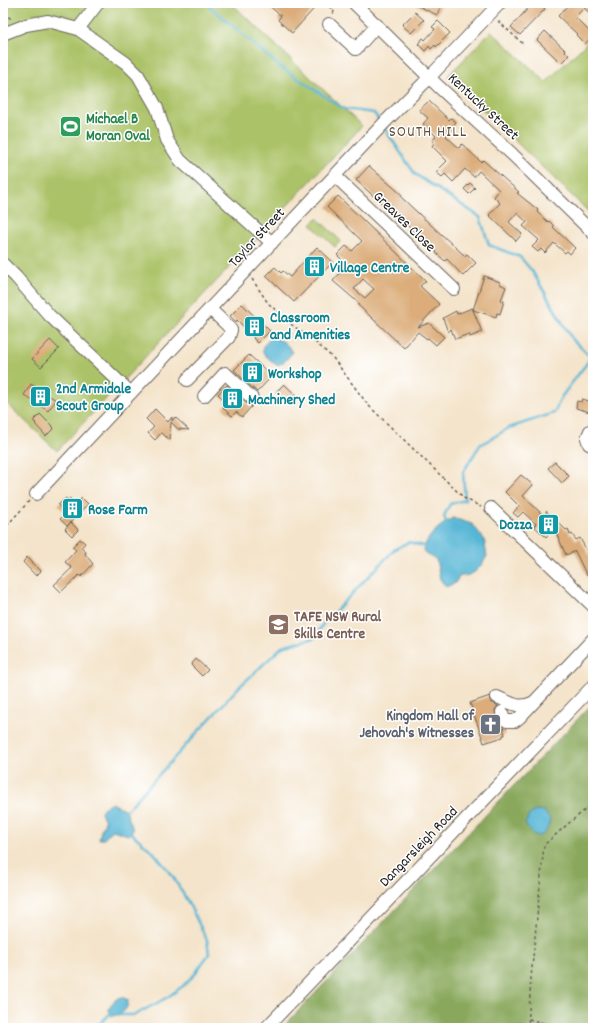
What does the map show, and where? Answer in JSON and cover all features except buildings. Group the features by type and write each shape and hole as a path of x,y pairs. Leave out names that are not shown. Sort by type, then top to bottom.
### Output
{"street":[{"path":"78,29 98,3"},
{"name":"Kentucky Street","path":"354,3 429,77 593,232"},
{"name":"Taylor Street","path":"36,494 386,121 500,3"},
{"path":"331,19 356,50 377,25"},
{"path":"3,34 26,26 48,21 78,29 126,64 138,75 157,108 167,140 180,160 272,243"},
{"name":"Greaves Close","path":"335,176 454,289"},
{"path":"3,264 49,314 131,394"},
{"path":"187,380 229,337 232,330 210,309"},
{"path":"204,396 226,373 252,398"},
{"path":"593,429 590,431 587,438 589,444 593,446"},
{"path":"491,508 593,606"},
{"path":"534,702 516,706 498,701 506,721 514,721 520,717 593,639"},
{"name":"Dangarsleigh Road","path":"266,1028 593,686"}],"path":[{"path":"325,3 334,10 331,19"},
{"path":"497,20 523,44"},
{"path":"252,279 268,303 292,325 334,358 368,405 464,498 483,508 491,508"},
{"path":"3,530 36,494"},
{"path":"528,1028 531,978 544,845 569,822 590,806 593,800"},
{"path":"529,1019 561,1028"}],"green space":[{"path":"3,3 231,3 362,126 57,451 3,400"},
{"path":"491,31 546,82 593,37 593,216 448,76"},
{"path":"317,218 341,241 335,247 311,225"},
{"path":"593,703 593,1028 282,1028"}],"water":[{"path":"271,338 284,342 291,350 292,353 283,363 276,365 263,353 263,346"},
{"path":"453,518 472,524 484,539 487,556 482,564 473,573 470,575 460,576 455,583 446,587 440,579 436,559 426,554 423,550 431,535"},
{"path":"112,803 126,810 133,830 128,835 113,830 104,839 99,839 105,821 101,813 103,808"},
{"path":"537,810 544,811 550,819 546,831 540,836 533,834 525,824 529,815"},
{"path":"122,997 128,1000 126,1009 119,1014 112,1016 109,1010 111,1005 114,1001"}],"waterway":[{"path":"206,3 279,66 344,109 374,113 380,122"},
{"path":"384,128 415,174 480,217 489,245 520,257 532,271 572,339 591,357"},
{"path":"447,525 444,516 450,504 465,500 463,472 480,445 509,428 554,413 562,396 593,355"},
{"path":"125,812 237,689 282,647 314,638 323,624 395,549 409,542 426,547"},
{"path":"118,1013 119,1015 135,1015 168,997 183,986 194,975 209,954 207,940 188,902 172,875 154,853 129,831"},
{"path":"95,1028 111,1013"}],"place":[{"name":"Michael B Moran Oval","path":"71,127"},
{"name":"Village Centre","path":"314,267"},
{"name":"Classroom and Amenities","path":"254,326"},
{"name":"Workshop","path":"253,373"},
{"name":"2nd Armidale Scout Group","path":"40,397"},
{"name":"Machinery Shed","path":"233,399"},
{"name":"Rose Farm","path":"73,509"},
{"name":"Dozza","path":"548,524"},
{"name":"TAFE NSW Rural Skills Centre","path":"279,625"},
{"name":"Kingdom Hall of Jehovah's Witnesses","path":"490,724"}],"district":[{"name":"SOUTH HILL","path":"428,130"}]}
